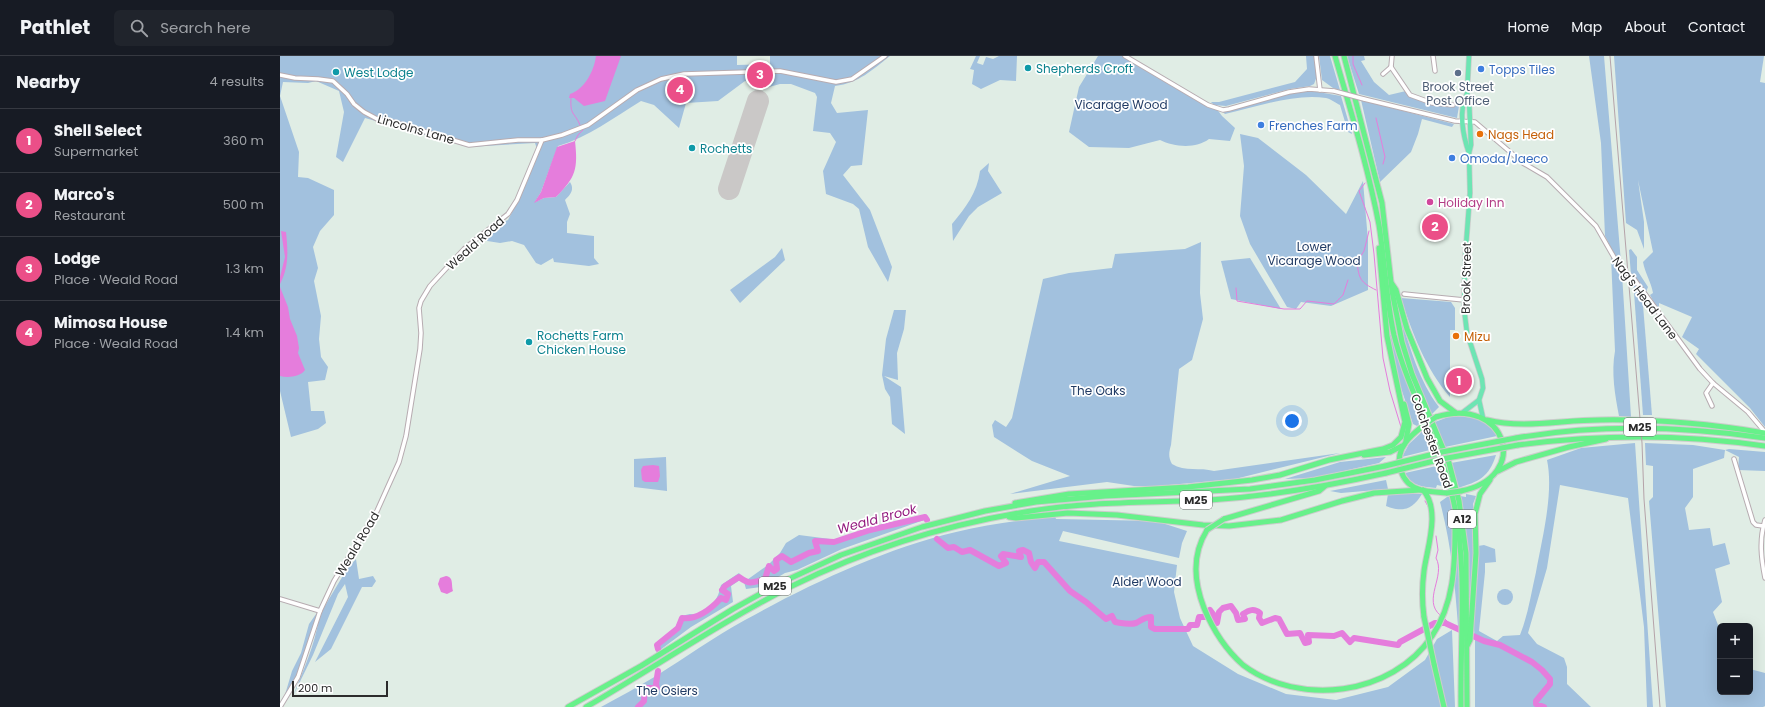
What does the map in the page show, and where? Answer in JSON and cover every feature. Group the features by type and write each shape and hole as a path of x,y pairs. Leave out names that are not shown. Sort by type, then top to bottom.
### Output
{"highway":[{"name":"A12","path":"1335,56 1362,146 1379,227 1379,252 1383,305 1390,354 1399,394 1409,421 1409,428 1405,442"},
{"name":"A12","path":"1344,56 1382,203 1391,282 1396,290 1407,328 1427,378 1440,402 1456,413"},
{"name":"Colchester Road","path":"1379,227 1394,335 1406,373 1437,448 1452,497 1458,526 1466,628"},
{"name":"Colchester Road","path":"1391,282 1397,322 1406,357 1443,447 1452,473 1459,501 1466,553 1466,638 1461,707"},
{"name":"M25","path":"1169,494 1252,480 1390,447 1401,437 1405,422 1399,394"},
{"path":"1456,413 1462,413 1485,419 1497,430 1502,444 1502,458 1498,471 1490,480 1468,490 1446,493 1422,490 1406,481 1400,469 1399,457 1405,442 1424,425 1436,417 1456,413"},
{"name":"M25","path":"1485,419 1508,424 1601,420 1675,422 1765,433"},
{"name":"M25","path":"1576,421 1648,424 1765,438"},
{"name":"M25","path":"1001,508 1076,498 1225,492 1281,486 1332,477 1442,452 1516,438 1598,428 1681,428"},
{"name":"M25","path":"1498,471 1516,462 1616,436"},
{"name":"M25","path":"586,707 748,610 808,579 856,558 952,527 1034,510 1080,505 1240,497 1281,493 1386,473 1454,457 1518,445 1563,440 1616,436 1682,437 1765,446"},
{"name":"M25","path":"1355,455 1387,453 1396,450 1405,442"},
{"name":"M25","path":"568,707 631,672 747,601 815,567 868,545 922,527 1001,508 1021,501 1069,494 1188,487 1252,480"},
{"name":"A12","path":"1466,628 1476,553 1475,508 1480,494 1490,480"},
{"name":"M25","path":"1325,485 1319,491 1224,519 1207,530 1201,538 1197,554 1196,576 1201,599 1216,633 1232,654 1257,675 1278,686 1300,691 1324,693 1348,691 1389,677 1416,656 1433,636 1445,611 1451,591 1455,555 1455,526 1452,497"},
{"name":"A12","path":"1422,490 1430,500 1432,525 1423,575 1424,618 1444,707"},
{"name":"M25","path":"1004,516 1016,518 1068,513 1117,515 1203,525 1229,526 1281,520 1342,501 1394,491 1422,490"},
{"name":"A12","path":"1466,638 1467,707"}],"main road":[{"name":"Brook Street","path":"1469,56 1467,94 1471,146 1469,152"},
{"name":"Brook Street","path":"1467,94 1464,99 1463,122 1469,152 1470,193 1464,300 1468,334 1482,380 1483,388 1479,400 1485,419"},
{"path":"1462,413 1479,400"}],"street":[{"path":"542,140 562,135 588,125 637,90 661,79 684,74 780,71 836,82 852,79 885,56"},
{"path":"1125,56 1208,105 1222,110 1289,92 1309,89 1334,91 1455,121 1470,122"},
{"path":"1316,56 1320,90"},
{"path":"1392,56 1391,67 1410,95 1432,103 1453,105"},
{"path":"1433,56 1435,72"},
{"path":"1383,74 1391,67"},
{"name":"Lincolns Lane","path":"280,75 295,78 333,81 348,94 354,104 364,112 379,120 393,122 469,145 518,140 542,140"},
{"name":"Nag's Head Lane","path":"1470,122 1477,124 1522,163 1547,177 1579,207 1599,230 1623,271 1634,279 1691,358 1713,383 1757,422 1765,433"},
{"name":"Weald Road","path":"280,707 298,677 320,611 345,562 376,511 393,478 402,453 413,397 420,349 421,333 419,308 421,301 430,286 464,249 508,214 517,200 542,140"},
{"path":"1404,294 1464,300"},
{"path":"1712,406 1706,393 1713,383"},
{"path":"1734,458 1753,522 1756,525 1763,526"},
{"path":"1765,520 1760,550 1765,578"},
{"path":"280,599 320,611"}],"green space":[{"path":"280,56 737,56 737,65 770,64 770,56 890,56 858,79 835,86 831,103 837,113 868,110 862,165 851,166 843,175 870,210 892,267 888,282 868,247 859,209 853,204 826,194 823,171 836,142 830,133 813,131 817,97 815,93 791,84 780,84 769,87 745,81 718,101 686,103 679,128 654,105 641,101 580,138 558,146 541,192 535,202 544,198 556,197 570,182 572,190 565,200 570,214 567,222 567,233 594,236 594,258 599,264 589,266 554,262 553,258 541,265 536,263 524,245 512,241 500,243 481,240 495,226 508,220 527,182 538,152 535,143 468,147 365,118 343,162 336,157 344,112 339,91 316,81 308,83 283,82 280,96"},
{"path":"976,56 980,56 977,63 983,65 986,57 993,59 999,56 1017,56 1016,81 1000,80 981,89 972,84 974,70 970,69"},
{"name":"Vicarage Wood","path":"1098,56 1130,56 1130,59 1216,108 1235,128 1230,141 1209,139 1198,144 1185,146 1160,140 1129,148 1089,147 1069,132 1079,87"},
{"path":"1306,56 1315,56 1317,76 1314,84 1310,86 1290,89 1226,106 1214,105 1211,102 1219,102 1295,82 1307,69"},
{"path":"1319,56 1330,56 1340,90 1333,88 1322,80"},
{"path":"1347,56 1364,56 1365,60 1361,61 1374,82 1389,95 1406,91 1432,103 1459,106 1457,118 1359,94"},
{"path":"1589,56 1604,56 1621,263 1615,256 1605,236 1601,143"},
{"path":"1614,56 1764,56 1760,82 1765,83 1765,427 1750,408 1696,354 1699,349 1682,337 1692,317 1659,303 1659,312 1650,295 1653,293 1643,262 1653,252 1638,180 1644,222 1644,249 1637,230 1626,223"},
{"path":"1312,91 1341,96 1352,134 1348,132 1340,105 1326,98 1302,97 1225,114 1222,111 1288,94"},
{"path":"280,96 299,152 298,177 308,178 334,190 334,215 320,231 313,247 318,268 314,281 321,316 319,339 321,357 328,367 325,380 308,382 311,411 324,411 326,423 318,429 291,437 280,391"},
{"path":"1361,100 1454,124 1452,127 1422,119 1411,152 1380,182"},
{"name":"Lower Vicarage Wood","path":"1240,134 1258,138 1306,175 1346,214 1363,181 1368,241 1368,290 1331,306 1301,302 1296,309 1287,307 1250,244 1240,216 1244,166"},
{"path":"989,163 988,171 1002,193 978,207 969,216 953,241 952,224 962,212 974,193 980,171"},
{"name":"The Oaks","path":"1201,242 1200,293 1203,319 1192,360 1179,369 1169,452 1169,457 1172,464 1187,469 1214,471 1340,453 1235,479 1158,486 1134,486 1107,482 1010,494 1070,476 1032,461 994,437 992,425 995,420 1006,427 1012,418 1043,279 1069,273 1112,268 1115,254 1185,249"},
{"path":"782,248 785,260 740,303 730,290 775,257"},
{"path":"1631,249 1637,257 1637,270 1648,287 1646,292 1631,275 1629,250"},
{"path":"1611,256 1622,274 1631,417 1619,416 1613,376 1615,351"},
{"path":"1250,258 1281,309 1231,299 1221,261"},
{"path":"1633,279 1642,293 1652,415 1643,415"},
{"path":"1401,298 1451,302 1455,308 1455,330 1450,330 1450,397 1441,386 1427,363 1410,324"},
{"path":"894,310 906,310 904,329 897,353 898,380 884,376 901,387 905,434 892,424 890,397 885,389 882,375 886,339"},
{"path":"1398,316 1400,316 1411,352 1421,375 1439,407 1431,415 1409,362"},
{"path":"1389,335 1392,335 1405,378 1424,419 1417,426 1413,424 1397,376"},
{"path":"1451,416 1478,419 1488,425 1497,436 1445,447 1435,422"},
{"path":"1426,428 1434,449 1402,457 1409,444"},
{"path":"1635,443 1653,707 1647,707 1644,627 1628,498 1560,485 1547,568 1528,633 1537,644 1564,658 1567,667 1567,684 1591,707 1475,707 1475,641 1473,617 1478,546 1484,545 1495,549 1496,562 1485,563 1479,631 1497,641 1503,636 1520,635 1529,604 1544,531 1549,487 1547,460 1581,448"},
{"path":"1645,443 1693,445 1725,450 1724,458 1693,469 1693,497 1685,508 1689,530 1710,528 1713,546 1725,543 1730,564 1715,569 1722,602 1713,612 1717,623 1717,695 1753,695 1753,670 1765,673 1765,706 1763,707 1666,707 1649,501 1653,497 1653,466 1646,465"},
{"path":"1725,450 1765,452 1765,471 1738,470 1739,457"},
{"path":"1496,455 1490,469 1482,478 1457,488 1451,463"},
{"path":"666,457 667,491 634,487 634,459"},
{"path":"1386,457 1379,463 1313,478 1285,479 1340,462"},
{"path":"1441,465 1446,487 1437,485 1436,488 1418,485 1411,481 1405,473"},
{"path":"1386,480 1388,489 1341,493 1330,491"},
{"path":"1388,494 1422,494 1415,503 1407,508 1398,509 1386,506"},
{"path":"1466,494 1476,496 1473,504 1474,550 1470,598 1468,598 1467,544 1460,496 1466,497"},
{"path":"1447,497 1450,497 1457,545 1459,577 1459,626 1450,548 1440,502"},
{"path":"1055,516 1056,519 1156,521 1187,531 1182,543 1179,558 1063,531 1059,541 1177,565 1174,592 1180,618 1193,646 1238,674 1286,694 1336,700 1388,687 1425,660 1437,639 1452,630 1455,707 601,707 656,676 745,620 795,593 848,569 902,548 956,532 993,524"},
{"path":"917,517 924,520 842,549 797,570 785,573 761,587 746,589 744,582 768,565 780,553 786,543 799,535 838,540 876,527"},
{"path":"356,559 359,579 373,576 376,581 372,587 362,587 331,649 315,662 348,597 345,584 338,594 313,655 293,696 312,648 319,618 298,673 284,698 292,671 301,653 309,624 321,607 320,614 347,569"},
{"path":"739,573 743,578 731,586 733,602 691,627 656,653 662,641 671,636 681,616 690,614 700,615 714,602 721,585"},
{"path":"1505,589 1511,591 1513,597 1511,603 1505,605 1499,603 1497,597 1499,591"}],"shaded area":[{"path":"596,56 621,56 605,101 584,106 574,98 569,98 570,94 580,88 588,79"},
{"path":"575,141 576,166 572,178 556,197 544,198 534,203 541,192 557,147"},
{"path":"281,231 286,232 287,252 285,271 280,284 280,277 285,257"},
{"path":"280,287 297,336 299,348 298,353 305,370 300,374 287,377 280,376"},
{"path":"643,466 659,466 660,476 658,482 645,482 642,480 641,470"},
{"path":"446,576 451,580 453,591 447,594 441,592 438,584 440,578"}],"waterway":[{"path":"1353,56 1353,64 1362,85"},
{"path":"571,98 572,111 580,125"},
{"path":"1376,118 1385,157 1383,164"},
{"path":"575,141 583,130"},
{"path":"1365,183 1359,191 1370,222 1383,358 1390,391 1401,427"},
{"path":"1369,231 1364,251 1357,262 1363,282 1376,290"},
{"path":"1236,288 1237,301 1284,309 1300,309 1307,301 1334,304 1343,295 1348,280"},
{"path":"1425,501 1429,508"},
{"name":"Weald Brook","path":"658,649 657,645 678,628 682,618 693,617 704,613 721,598 726,600 728,594 722,590 725,586 739,577 749,582 757,582 765,579 769,566 774,571 777,569 776,560 782,556 791,562 809,553 818,551 815,541 834,542 870,530 925,517 927,520"},
{"path":"1436,536 1438,550 1436,558 1438,572 1433,602 1435,609 1440,615"},
{"name":"Weald Brook","path":"937,539 948,548 954,547 962,552 970,550 999,566 1006,563 1001,556 1003,554 1021,557 1019,551 1023,550 1029,553 1031,562 1035,568 1038,562 1044,562 1070,591 1106,619 1112,616 1115,622 1131,624 1151,617 1151,627 1155,629 1188,629 1190,625 1197,625 1199,617 1205,617 1210,610 1213,614 1212,621 1217,623 1219,612 1223,608 1231,606 1236,613 1238,620 1245,619 1243,614 1254,610 1260,613 1259,618 1262,623 1275,618 1279,619 1287,634 1300,633 1305,643 1309,642 1308,635 1334,636 1342,633 1350,642 1354,638 1398,645 1400,642 1435,623 1445,623 1484,641 1500,645 1532,662 1542,670 1550,679 1550,684 1536,701 1536,704 1544,707"},
{"name":"Weald Brook","path":"1444,618 1448,622 1448,625"},
{"name":"Weald Brook","path":"638,707 644,701 645,688 657,688 656,684 658,671"}],"runway":[{"path":"729,189 758,101"}],"railway":[{"path":"1610,56 1642,443 1644,499 1660,707"}],"place":[{"name":"Shepherds Croft","path":"1028,68"},
{"name":"Topps Tiles","path":"1481,69"},
{"name":"West Lodge","path":"336,72"},
{"name":"Brook Street Post Office","path":"1458,73"},
{"name":"Lodge","path":"760,75"},
{"name":"Mimosa House","path":"680,90"},
{"name":"Frenches Farm","path":"1261,125"},
{"name":"Nags Head","path":"1480,134"},
{"name":"Rochetts","path":"692,148"},
{"name":"Omoda/Jaeco","path":"1452,158"},
{"name":"Holiday Inn","path":"1430,202"},
{"name":"Marco's","path":"1435,227"},
{"name":"Mizu","path":"1456,336"},
{"name":"Rochetts Farm Chicken House","path":"529,342"},
{"name":"Shell Select","path":"1459,381"}],"park label":[{"name":"Alder Wood","path":"1147,581"},
{"name":"The Osiers","path":"667,690"}]}
